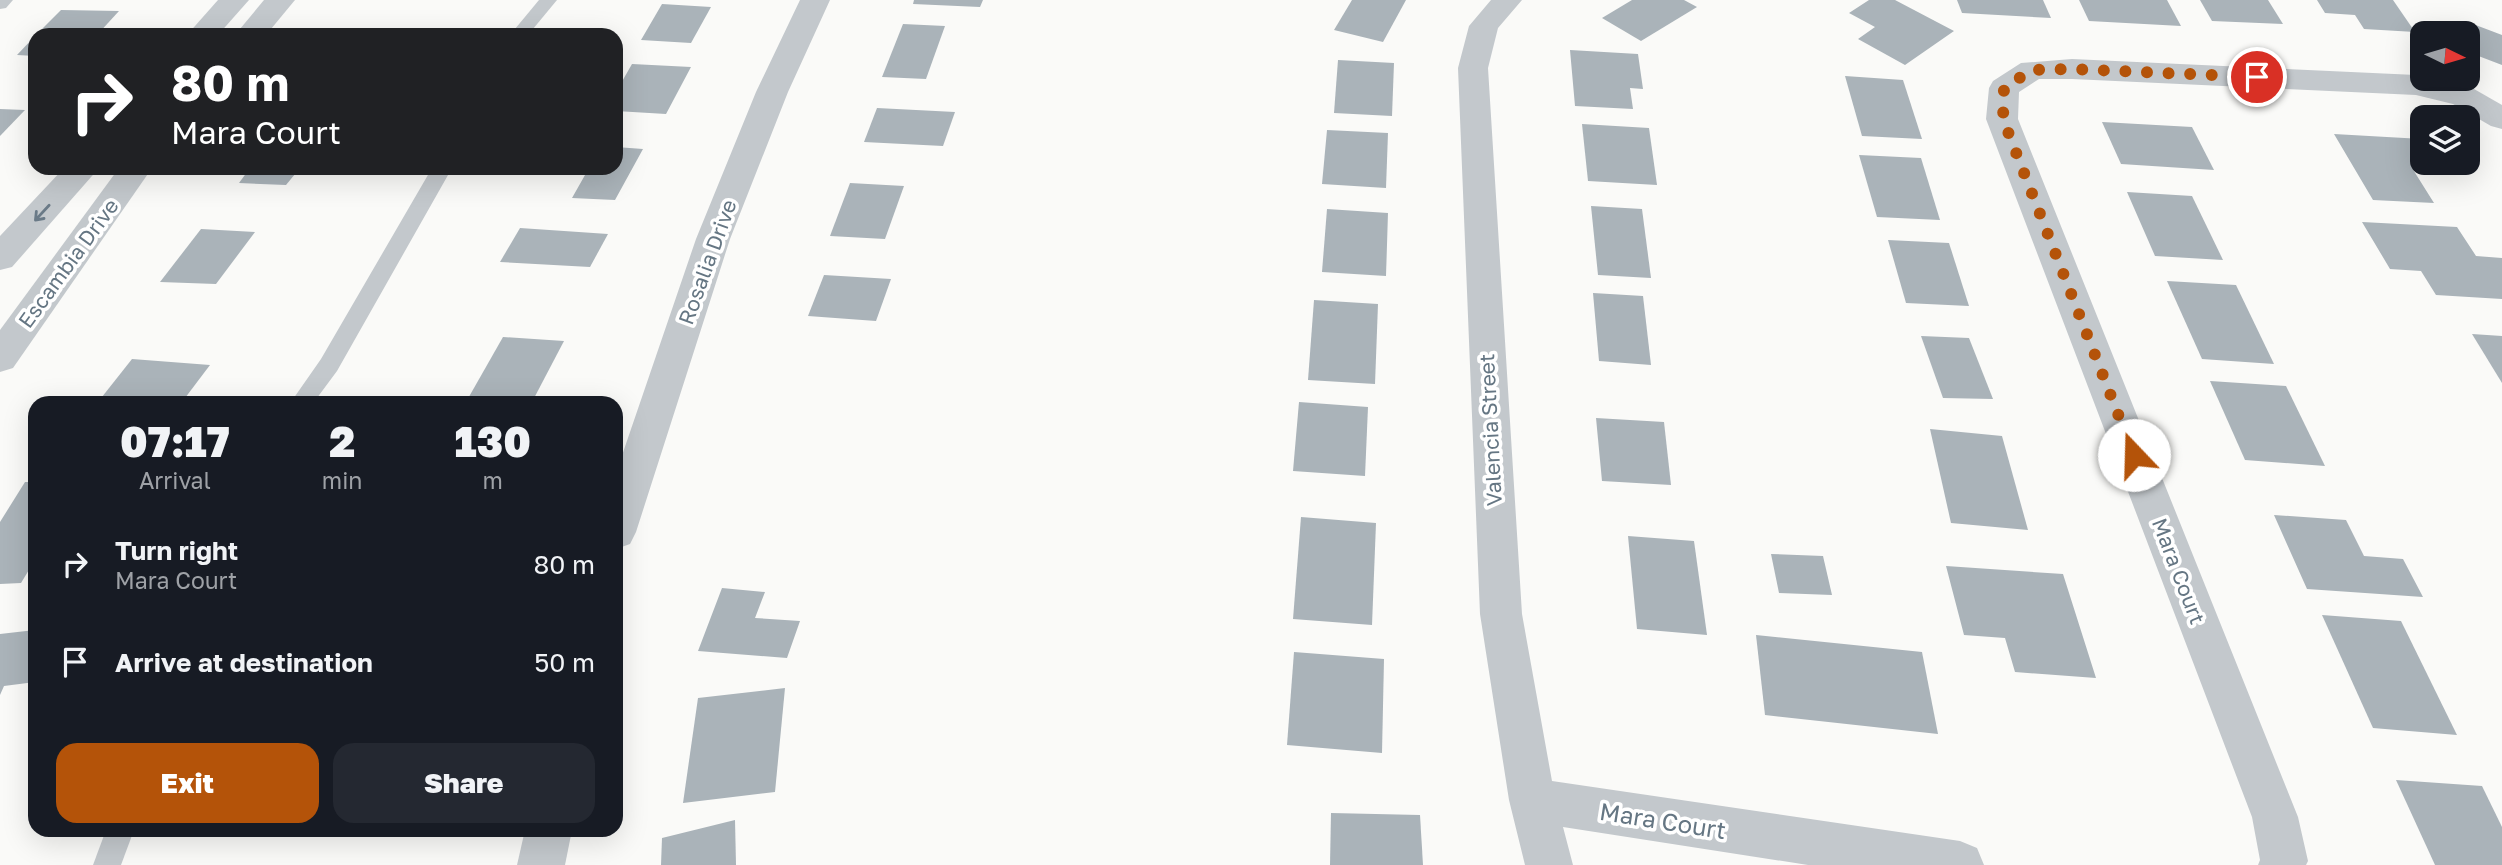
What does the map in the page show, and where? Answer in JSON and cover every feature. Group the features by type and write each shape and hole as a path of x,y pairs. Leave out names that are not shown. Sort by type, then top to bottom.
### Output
{"street":[{"path":"208,28 234,0"},
{"path":"256,28 280,0"},
{"name":"Rosalia Drive","path":"623,510 713,239 772,92 815,0"},
{"name":"Valencia Street","path":"1507,0 1484,26 1473,68 1488,401 1501,614 1532,800 1549,865"},
{"name":"Mara Court","path":"2282,865 2284,861 2275,817 2003,119 2004,88 2032,70 2072,69 2416,85 2463,96 2502,119"},
{"path":"0,258 77,175"},
{"name":"Escambia Drive","path":"0,358 131,175"},
{"name":"Mara Court","path":"1532,800 1960,865"},
{"path":"541,865 547,837"}],"lane":[{"path":"0,4 4,0"},
{"path":"525,28 548,0"},
{"path":"306,396 328,365 438,175"},
{"path":"107,865 117,837"}],"building":[{"path":"914,0 983,0 980,7 913,4"},
{"path":"1352,0 1406,0 1383,42 1334,30"},
{"path":"1632,0 1684,0 1697,7 1641,41 1602,18"},
{"path":"1869,0 1895,0 1954,31 1905,65 1858,39 1875,27 1849,13"},
{"path":"1957,0 2043,0 2051,18 1962,13"},
{"path":"2079,0 2167,0 2181,26 2089,21"},
{"path":"2200,0 2268,0 2283,24 2212,21"},
{"path":"2317,0 2393,0 2410,25 2410,32 2364,29 2355,15 2325,13"},
{"path":"662,4 711,7 691,43 641,40"},
{"path":"61,10 119,11 103,28 43,28"},
{"path":"903,24 945,26 926,79 882,77"},
{"path":"2480,27 2502,35 2502,65 2480,57"},
{"path":"28,43 28,56 17,55"},
{"path":"1570,50 1638,54 1643,89 1630,88 1633,109 1575,106"},
{"path":"1338,60 1394,63 1392,116 1334,113"},
{"path":"632,64 691,67 666,114 623,111 623,80"},
{"path":"1845,76 1903,80 1922,139 1862,136"},
{"path":"877,108 955,112 943,146 864,142"},
{"path":"0,109 25,110 0,136"},
{"path":"2102,122 2192,127 2214,170 2121,164"},
{"path":"1582,124 1649,128 1657,185 1588,181"},
{"path":"1327,130 1388,133 1386,188 1322,184"},
{"path":"2334,134 2410,138 2410,175 2416,175 2434,203 2373,200"},
{"path":"623,148 643,149 615,200 572,198 585,175 623,175"},
{"path":"1859,155 1921,158 1940,220 1877,217"},
{"path":"245,175 294,175 286,185 239,183"},
{"path":"850,183 904,186 885,239 830,236"},
{"path":"2127,192 2192,196 2223,260 2155,256"},
{"path":"1591,206 1642,209 1651,278 1598,275"},
{"path":"1327,209 1388,213 1386,276 1322,272"},
{"path":"2362,222 2457,227 2476,256 2502,258 2502,299 2436,295 2421,271 2390,269"},
{"path":"520,228 608,234 590,267 500,262"},
{"path":"201,229 255,232 216,284 160,282"},
{"path":"1888,240 1949,243 1969,306 1906,303"},
{"path":"824,275 891,279 876,321 808,316"},
{"path":"2167,281 2236,285 2274,364 2202,359"},
{"path":"1593,293 1643,296 1651,365 1599,361"},
{"path":"1314,300 1378,304 1375,384 1308,380"},
{"path":"2472,334 2502,336 2502,383"},
{"path":"1921,336 1969,338 1993,399 1943,398"},
{"path":"503,337 564,341 535,396 469,396"},
{"path":"132,359 210,365 187,396 103,396"},
{"path":"2210,381 2286,386 2325,466 2245,460"},
{"path":"1299,402 1368,407 1365,476 1293,471"},
{"path":"1596,418 1664,422 1671,485 1602,481"},
{"path":"1930,429 2002,436 2028,530 1951,523"},
{"path":"25,482 28,482 28,572 21,583 0,584 0,522"},
{"path":"2274,515 2346,520 2364,556 2403,559 2423,597 2307,589"},
{"path":"1301,517 1376,523 1372,625 1293,619"},
{"path":"1628,536 1694,541 1707,635 1637,629"},
{"path":"1771,554 1823,556 1832,595 1779,593"},
{"path":"1946,566 2063,574 2096,678 2015,672 2005,638 1964,635"},
{"path":"722,588 765,592 755,618 800,621 787,658 698,651"},
{"path":"2322,615 2401,621 2457,735 2373,728"},
{"path":"28,631 28,683 4,686 0,695 0,634"},
{"path":"1756,635 1922,652 1938,734 1765,715"},
{"path":"1294,652 1384,659 1382,753 1287,745"},
{"path":"785,688 775,792 683,803 698,698"},
{"path":"2396,780 2482,786 2502,827 2502,865 2435,865"},
{"path":"1331,813 1420,815 1423,865 1330,865"},
{"path":"735,820 736,865 661,865 662,838"}],"route":[{"path":"2134,455 2003,119 2004,88 2032,70 2072,69 2257,77"}]}
